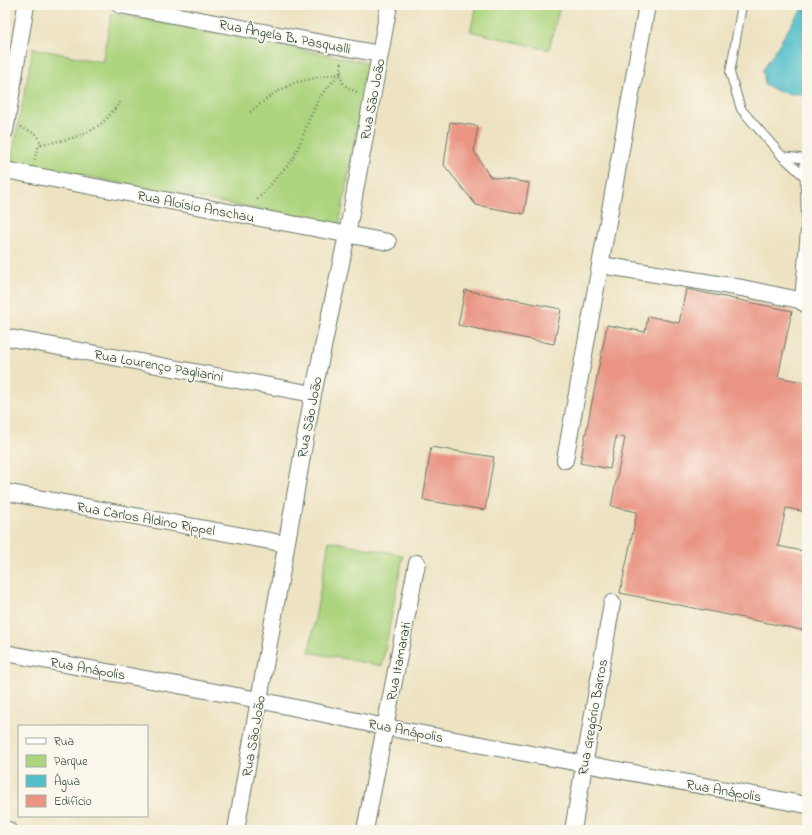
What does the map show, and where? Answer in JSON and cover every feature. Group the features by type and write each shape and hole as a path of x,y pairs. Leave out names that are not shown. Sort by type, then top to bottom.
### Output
{"street":[{"path":"6,126 26,5"},
{"name":"Rua Ângela B. Pasqualli","path":"120,5 380,54"},
{"name":"Rua São João","path":"236,830 313,394 347,235 372,94 390,5"},
{"path":"565,460 647,5"},
{"name":"Rua Aloísio Anschau","path":"5,170 388,242"},
{"path":"601,265 742,288 803,303"},
{"name":"Rua Lourenço Pagliarini","path":"5,337 313,394"},
{"name":"Rua Carlos Aldino Rippel","path":"5,492 286,544"},
{"name":"Rua Itamarati","path":"365,830 417,562"},
{"name":"Rua Gregório Barros","path":"573,830 612,603"},
{"name":"Rua Anápolis","path":"5,653 259,700 385,727 807,805"}],"lane":[{"path":"742,5 730,73 741,109 782,156 806,178"},
{"path":"782,156 806,159 807,219 803,303"}],"path":[{"path":"243,215 293,159 319,98 340,73 347,48"},
{"path":"340,73 343,82 348,89 372,94"},
{"path":"250,112 273,94 296,82 340,73"},
{"path":"31,175 37,149 42,144 62,141 84,134 102,123 121,101"},
{"path":"6,126 25,128 36,134 42,144"}],"green space":[{"path":"477,5 560,5 549,50 470,31"},
{"path":"112,13 370,63 339,225 11,162 33,48 102,62"},
{"path":"329,541 403,555 382,666 309,652"}],"water":[{"path":"807,5 807,94 790,94 780,92 765,84 763,70 796,17"}],"building":[{"path":"450,122 478,126 474,151 490,177 529,183 524,214 476,205 444,165"},
{"path":"686,289 792,311 778,377 807,383 807,506 806,512 786,508 778,546 807,552 807,631 620,593 637,512 611,506 625,438 616,436 610,469 580,463 607,325 645,332 648,316 679,323"},
{"path":"465,290 561,309 554,344 458,325"},
{"path":"431,447 494,457 485,510 423,500"}]}
